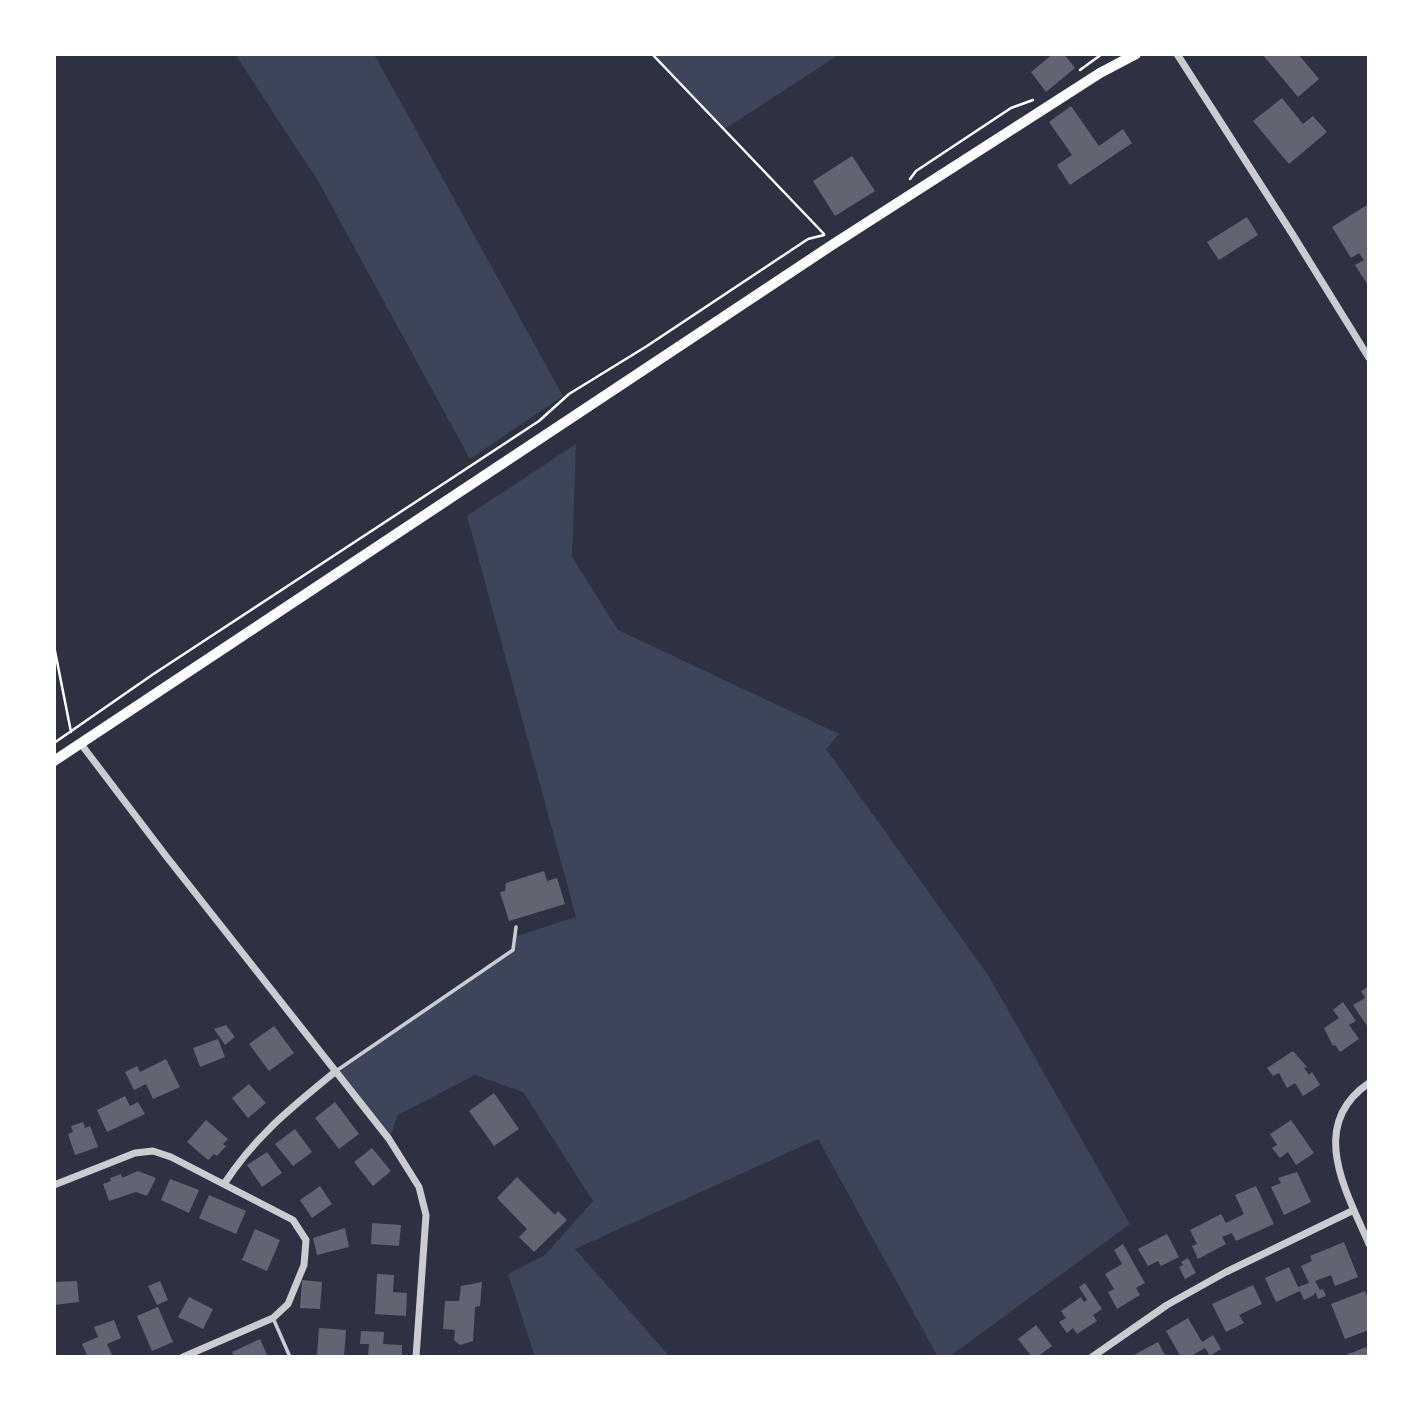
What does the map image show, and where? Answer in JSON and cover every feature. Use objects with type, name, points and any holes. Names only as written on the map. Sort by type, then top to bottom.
[{"type":"main road","points":[[54,761],[832,244],[1100,73],[1136,54]]},
{"type":"street","points":[[1177,54],[1369,358]]},
{"type":"street","points":[[81,744],[389,1139],[419,1187],[426,1215],[416,1357]]},
{"type":"street","points":[[224,1184],[243,1155],[275,1120],[335,1071]]},
{"type":"street","points":[[1369,1083],[1356,1091],[1344,1108],[1334,1140],[1337,1167],[1369,1244]]},
{"type":"street","points":[[54,1185],[135,1153],[153,1150],[293,1220],[306,1240],[304,1265],[288,1304],[273,1318],[183,1357]]},
{"type":"street","points":[[1092,1357],[1167,1305],[1354,1210]]},
{"type":"lane","points":[[335,1071],[513,950],[516,927]]},
{"type":"lane","points":[[273,1318],[290,1357]]},
{"type":"path","points":[[652,54],[832,244]]},
{"type":"path","points":[[905,186],[916,171],[1011,108],[1034,99]]},
{"type":"path","points":[[54,743],[152,675],[539,421],[569,394],[816,236]]},
{"type":"path","points":[[54,646],[72,733]]},
{"type":"shaded area","points":[[235,54],[374,54],[563,396],[470,459],[318,181]]},
{"type":"shaded area","points":[[652,54],[840,54],[723,130]]},
{"type":"shaded area","points":[[576,444],[572,557],[618,630],[839,734],[826,749],[988,975],[1130,1224],[949,1357],[938,1357],[818,1139],[575,1249],[670,1357],[535,1357],[508,1274],[545,1255],[593,1201],[523,1092],[475,1075],[398,1115],[389,1139],[336,1071],[513,950],[514,937],[576,917],[467,516]]},
{"type":"building","points":[[1053,54],[1064,54],[1075,68],[1046,92],[1031,72]]},
{"type":"building","points":[[1262,54],[1298,54],[1319,79],[1298,97]]},
{"type":"building","points":[[1282,98],[1303,124],[1313,116],[1327,132],[1289,164],[1253,121]]},
{"type":"building","points":[[1071,106],[1099,146],[1123,129],[1132,143],[1070,185],[1057,165],[1072,155],[1049,122]]},
{"type":"building","points":[[852,156],[875,191],[835,216],[813,181]]},
{"type":"building","points":[[1367,205],[1369,287],[1355,265],[1364,260],[1359,253],[1351,258],[1332,227]]},
{"type":"building","points":[[1247,217],[1258,235],[1219,260],[1207,242]]},
{"type":"building","points":[[544,871],[547,881],[557,878],[565,904],[509,921],[500,892],[505,891],[506,883]]},
{"type":"building","points":[[1369,986],[1369,1029],[1353,1005],[1365,998],[1361,991]]},
{"type":"building","points":[[1343,1002],[1356,1021],[1349,1025],[1359,1039],[1340,1052],[1333,1046],[1324,1028],[1339,1018],[1333,1010]]},
{"type":"building","points":[[226,1025],[235,1037],[225,1045],[214,1029]]},
{"type":"building","points":[[274,1026],[294,1053],[269,1071],[249,1044]]},
{"type":"building","points":[[218,1039],[225,1057],[200,1067],[193,1048]]},
{"type":"building","points":[[1293,1051],[1307,1067],[1304,1068],[1309,1075],[1312,1072],[1320,1085],[1303,1096],[1295,1083],[1287,1088],[1279,1073],[1273,1076],[1267,1068]]},
{"type":"building","points":[[166,1059],[180,1087],[153,1099],[146,1084],[134,1090],[125,1072],[137,1066],[140,1072]]},
{"type":"building","points":[[249,1084],[266,1103],[248,1118],[232,1098]]},
{"type":"building","points":[[494,1093],[519,1129],[494,1146],[469,1111]]},
{"type":"building","points":[[125,1096],[130,1106],[138,1102],[145,1114],[107,1132],[97,1110]]},
{"type":"building","points":[[335,1102],[359,1134],[339,1149],[315,1118]]},
{"type":"building","points":[[206,1120],[228,1139],[223,1144],[226,1146],[217,1156],[214,1154],[208,1160],[187,1142]]},
{"type":"building","points":[[1291,1120],[1314,1153],[1296,1165],[1288,1152],[1280,1158],[1272,1148],[1277,1145],[1270,1134]]},
{"type":"building","points":[[83,1122],[85,1128],[90,1126],[98,1147],[75,1155],[68,1134],[73,1132],[71,1126]]},
{"type":"building","points":[[295,1129],[312,1152],[293,1166],[275,1144]]},
{"type":"building","points":[[372,1148],[391,1171],[373,1186],[354,1162]]},
{"type":"building","points":[[267,1152],[282,1173],[262,1187],[247,1165]]},
{"type":"building","points":[[138,1171],[156,1178],[147,1196],[136,1192],[109,1201],[103,1184],[111,1181],[110,1178],[121,1174],[122,1178]]},
{"type":"building","points":[[1297,1172],[1311,1202],[1284,1215],[1271,1187],[1281,1183],[1278,1178]]},
{"type":"building","points":[[517,1177],[555,1215],[558,1211],[567,1220],[534,1252],[519,1237],[527,1229],[497,1198]]},
{"type":"building","points":[[170,1179],[199,1190],[189,1213],[161,1200]]},
{"type":"building","points":[[320,1186],[332,1204],[312,1218],[300,1200]]},
{"type":"building","points":[[1256,1186],[1274,1224],[1236,1241],[1232,1233],[1222,1237],[1226,1244],[1198,1259],[1192,1246],[1197,1244],[1190,1230],[1221,1214],[1226,1223],[1244,1214],[1235,1195]]},
{"type":"building","points":[[209,1195],[246,1211],[236,1234],[199,1218]]},
{"type":"building","points":[[372,1223],[401,1225],[399,1246],[371,1244]]},
{"type":"building","points":[[345,1228],[349,1247],[317,1255],[313,1238]]},
{"type":"building","points":[[255,1229],[280,1240],[267,1271],[242,1260]]},
{"type":"building","points":[[1167,1234],[1179,1257],[1161,1266],[1158,1261],[1148,1266],[1138,1249]]},
{"type":"building","points":[[1344,1242],[1358,1277],[1335,1286],[1331,1275],[1315,1281],[1326,1296],[1318,1299],[1315,1292],[1304,1300],[1300,1291],[1276,1302],[1265,1278],[1289,1267],[1298,1287],[1309,1283],[1301,1266],[1312,1261],[1310,1256]]},
{"type":"building","points":[[1123,1244],[1145,1283],[1136,1288],[1140,1295],[1117,1309],[1108,1292],[1114,1289],[1105,1274],[1122,1264],[1114,1250]]},
{"type":"building","points":[[1188,1258],[1196,1273],[1185,1279],[1179,1267],[1183,1265],[1181,1262]]},
{"type":"building","points":[[377,1274],[394,1275],[393,1292],[407,1293],[406,1316],[375,1314]]},
{"type":"building","points":[[302,1280],[322,1282],[320,1309],[300,1308]]},
{"type":"building","points":[[77,1281],[79,1302],[54,1305],[54,1282]]},
{"type":"building","points":[[160,1281],[168,1300],[157,1305],[148,1286]]},
{"type":"building","points":[[482,1282],[480,1306],[475,1307],[473,1341],[460,1345],[454,1340],[455,1330],[443,1329],[445,1301],[459,1301],[461,1286]]},
{"type":"building","points":[[1085,1283],[1102,1309],[1093,1315],[1097,1321],[1077,1334],[1073,1328],[1067,1333],[1059,1322],[1066,1318],[1061,1311],[1081,1297],[1084,1302],[1087,1300],[1079,1287]]},
{"type":"building","points":[[1253,1285],[1262,1304],[1239,1315],[1244,1323],[1226,1332],[1212,1304]]},
{"type":"building","points":[[1365,1291],[1369,1301],[1369,1330],[1345,1339],[1331,1304]]},
{"type":"building","points":[[189,1297],[213,1309],[203,1329],[178,1317]]},
{"type":"building","points":[[158,1307],[173,1342],[152,1351],[137,1316]]},
{"type":"building","points":[[1188,1318],[1202,1342],[1213,1335],[1221,1349],[1210,1356],[1205,1348],[1189,1357],[1181,1357],[1166,1331]]},
{"type":"building","points":[[114,1320],[121,1338],[107,1344],[113,1357],[88,1357],[82,1344],[98,1337],[94,1327]]},
{"type":"building","points":[[1036,1325],[1052,1346],[1037,1357],[1032,1357],[1018,1339]]},
{"type":"building","points":[[319,1328],[346,1330],[344,1357],[317,1355]]},
{"type":"building","points":[[361,1331],[384,1332],[383,1344],[402,1345],[402,1357],[368,1357],[369,1344],[360,1344]]},
{"type":"building","points":[[260,1339],[268,1357],[234,1357],[232,1352]]},
{"type":"building","points":[[1158,1342],[1166,1357],[1130,1357]]},
{"type":"building","points":[[1366,1347],[1369,1357],[1341,1357]]}]
